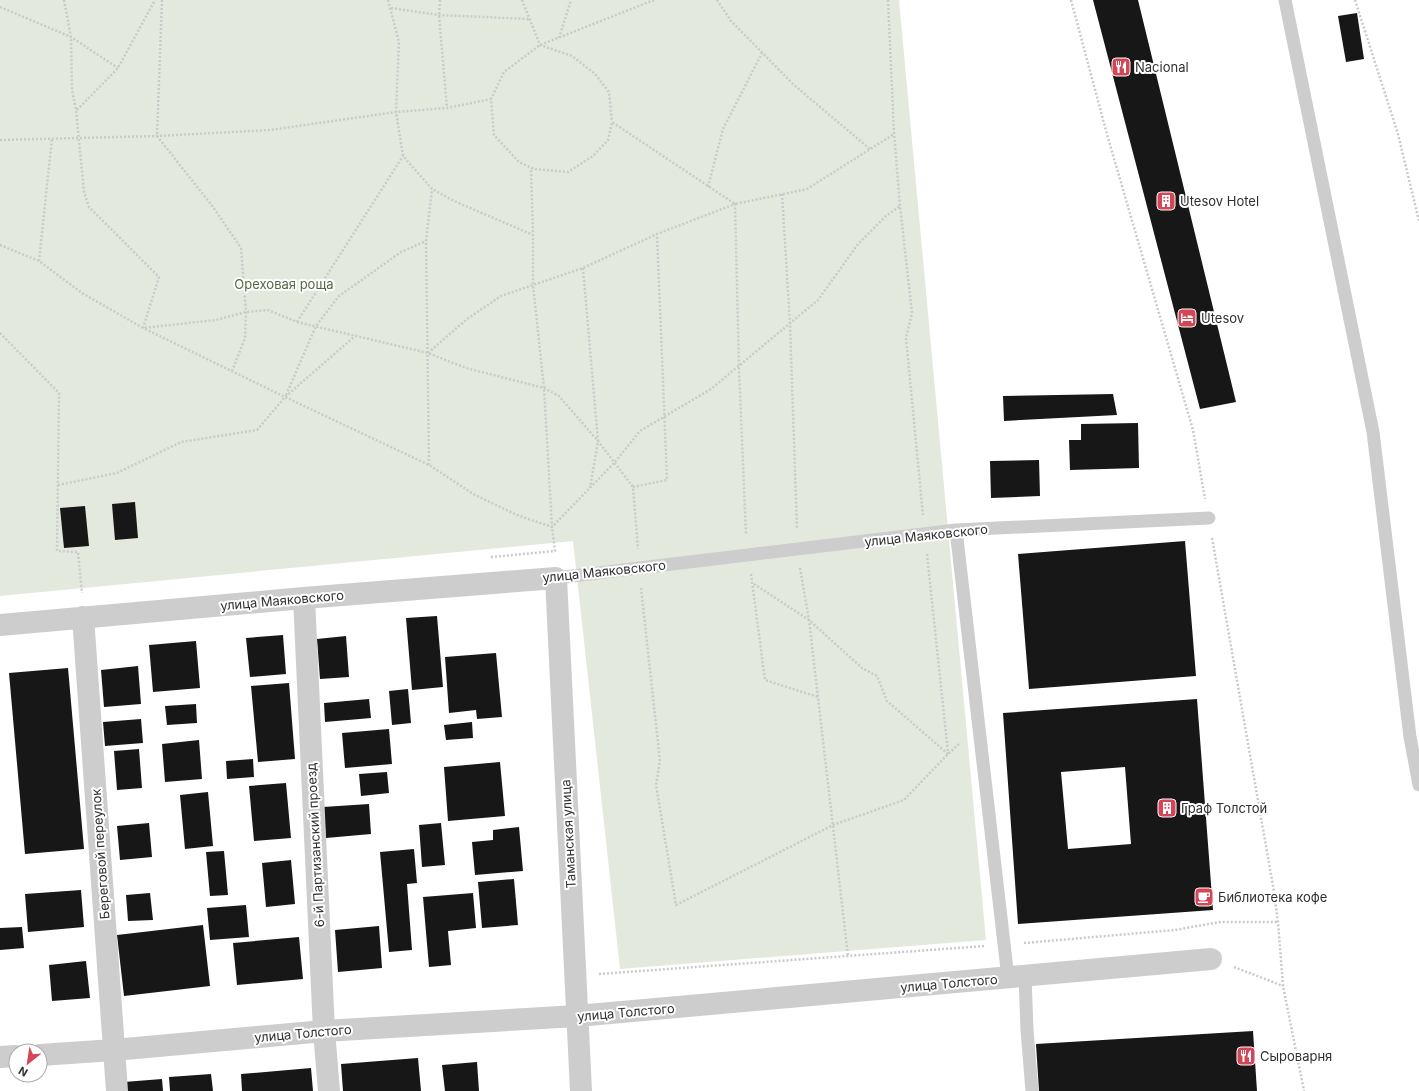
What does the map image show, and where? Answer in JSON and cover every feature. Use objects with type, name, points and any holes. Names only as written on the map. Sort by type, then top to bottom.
[{"type":"street","name":"улица Маяковского","points":[[0,625],[83,607],[304,598],[556,578]]},
{"type":"street","name":"Таманская улица","points":[[556,578],[581,1091]]},
{"type":"street","name":"6-й Партизанский проезд","points":[[304,598],[324,1031],[329,1091]]},
{"type":"street","name":"Береговой переулок","points":[[83,607],[117,1091]]},
{"type":"street","name":"улица Толстого","points":[[48,1054],[324,1031],[577,1016],[1211,959]]},
{"type":"lane","points":[[1285,0],[1373,432],[1410,737],[1419,785]]},
{"type":"lane","name":"улица Маяковского","points":[[556,578],[956,530],[1209,518]]},
{"type":"lane","points":[[956,530],[1004,944],[1016,977],[1027,1030],[1032,1091]]},
{"type":"path","points":[[64,0],[71,37],[72,90],[76,110],[84,192],[89,207],[159,277],[143,328]]},
{"type":"path","points":[[76,110],[118,68],[155,0]]},
{"type":"path","points":[[162,0],[157,136],[213,207],[241,248],[246,312],[245,338],[232,371]]},
{"type":"path","points":[[388,0],[399,42],[396,112],[403,156],[432,189],[454,201],[533,235]]},
{"type":"path","points":[[440,0],[439,15],[447,108]]},
{"type":"path","points":[[522,0],[540,45],[572,56],[595,74],[609,92],[612,122],[608,140],[593,156],[568,172],[531,168],[519,162],[494,135],[491,99],[504,72],[540,45],[654,0]]},
{"type":"path","points":[[559,38],[571,0]]},
{"type":"path","points":[[717,0],[731,21],[794,85],[870,149]]},
{"type":"path","points":[[888,0],[894,133],[900,206],[912,313],[906,338],[924,534],[948,754]]},
{"type":"path","points":[[1071,0],[1108,138],[1193,430],[1278,922],[1283,986],[1304,1091]]},
{"type":"path","points":[[1355,0],[1398,134],[1419,221]]},
{"type":"path","points":[[0,7],[71,37],[118,68]]},
{"type":"path","points":[[391,8],[439,15],[529,19]]},
{"type":"path","points":[[708,186],[723,129],[762,52]]},
{"type":"path","points":[[0,140],[157,136],[270,130],[396,112],[447,108],[491,99]]},
{"type":"path","points":[[612,122],[735,204]]},
{"type":"path","points":[[428,353],[467,319],[501,296],[583,268],[657,234],[735,204],[807,189],[894,133]]},
{"type":"path","points":[[39,261],[52,138]]},
{"type":"path","points":[[297,322],[403,156]]},
{"type":"path","points":[[484,557],[555,551],[552,527],[544,388],[533,285],[531,168]]},
{"type":"path","points":[[429,465],[426,240],[432,189]]},
{"type":"path","points":[[782,194],[790,324],[797,549],[809,620],[848,956]]},
{"type":"path","points":[[735,204],[745,528],[765,680],[818,697]]},
{"type":"path","points":[[552,527],[615,462],[640,431],[712,389],[739,368],[818,300],[858,244],[886,216],[900,206]]},
{"type":"path","points":[[633,487],[668,480],[657,234]]},
{"type":"path","points":[[284,397],[316,326],[339,296],[401,252],[426,240]]},
{"type":"path","points":[[0,244],[39,261],[82,293],[143,328],[284,397],[429,465],[475,494],[517,515],[552,527]]},
{"type":"path","points":[[583,268],[598,441],[590,488]]},
{"type":"path","points":[[143,328],[216,320],[246,312],[268,310],[297,322],[428,353],[466,368],[544,388],[559,396],[598,441],[633,487],[639,568],[660,760],[656,785],[676,905],[833,825],[904,800],[948,754],[979,727]]},
{"type":"path","points":[[0,333],[59,393],[57,551],[78,552],[83,607]]},
{"type":"path","points":[[58,486],[117,473],[181,442],[257,430],[284,397],[355,336]]},
{"type":"path","points":[[753,584],[809,620],[862,668],[877,676],[887,701],[948,754]]},
{"type":"path","points":[[575,976],[1175,930],[1220,922],[1278,922]]},
{"type":"path","points":[[1211,959],[1283,986]]},
{"type":"green space","name":"Ореховая роща","points":[[0,0],[899,0],[986,940],[620,969],[573,541],[0,596]]},
{"type":"building","name":"Utesov Hotel","points":[[1093,0],[1138,0],[1236,402],[1200,409]]},
{"type":"building","points":[[1357,13],[1364,59],[1346,62],[1338,16]]},
{"type":"building","points":[[1113,394],[1117,415],[1004,421],[1003,396]]},
{"type":"building","points":[[1138,423],[1139,468],[1070,470],[1069,440],[1081,440],[1081,424]]},
{"type":"building","points":[[1039,460],[1040,496],[991,498],[990,461]]},
{"type":"building","points":[[135,502],[138,538],[115,540],[112,504]]},
{"type":"building","points":[[85,506],[89,546],[64,548],[60,508]]},
{"type":"building","points":[[1185,541],[1196,676],[1029,689],[1018,554]]},
{"type":"building","points":[[437,616],[443,687],[412,690],[406,618]]},
{"type":"building","points":[[283,635],[286,674],[250,677],[246,638]]},
{"type":"building","points":[[346,636],[349,677],[320,679],[317,639]]},
{"type":"building","points":[[196,641],[200,688],[153,692],[149,645]]},
{"type":"building","points":[[496,653],[502,717],[477,719],[476,710],[449,713],[445,657]]},
{"type":"building","points":[[138,666],[141,704],[104,707],[101,670]]},
{"type":"building","points":[[68,668],[84,849],[25,854],[9,673]]},
{"type":"building","points":[[289,683],[295,759],[258,762],[251,686]]},
{"type":"building","points":[[408,689],[411,723],[392,725],[389,691]]},
{"type":"building","points":[[369,699],[371,718],[325,722],[324,703]]},
{"type":"building","name":"Граф Толстой","points":[[1197,699],[1213,910],[1018,924],[1003,713]],"holes":[[[1125,767],[1131,844],[1068,849],[1061,772]]]},
{"type":"building","points":[[196,704],[197,723],[167,725],[165,706]]},
{"type":"building","points":[[141,719],[143,743],[105,746],[103,722]]},
{"type":"building","points":[[472,722],[473,738],[446,740],[444,725]]},
{"type":"building","points":[[389,729],[392,764],[345,768],[342,733]]},
{"type":"building","points":[[199,740],[202,779],[165,782],[162,744]]},
{"type":"building","points":[[139,749],[142,788],[117,790],[114,751]]},
{"type":"building","points":[[253,759],[254,777],[227,779],[226,761]]},
{"type":"building","points":[[500,762],[505,816],[448,821],[444,767]]},
{"type":"building","points":[[387,772],[389,793],[361,796],[359,774]]},
{"type":"building","points":[[286,783],[291,838],[254,841],[249,786]]},
{"type":"building","points":[[208,792],[213,846],[185,849],[180,795]]},
{"type":"building","points":[[369,804],[371,834],[326,838],[323,807]]},
{"type":"building","points":[[149,823],[152,857],[120,860],[117,826]]},
{"type":"building","points":[[441,823],[445,865],[422,867],[419,825]]},
{"type":"building","points":[[519,827],[523,871],[475,875],[472,842],[493,840],[493,830]]},
{"type":"building","points":[[414,849],[417,883],[407,884],[412,950],[389,952],[380,852]]},
{"type":"building","points":[[224,851],[228,895],[210,896],[206,852]]},
{"type":"building","points":[[291,860],[295,904],[266,907],[262,863]]},
{"type":"building","points":[[514,879],[518,925],[482,928],[478,882]]},
{"type":"building","points":[[81,890],[84,927],[28,932],[25,894]]},
{"type":"building","points":[[150,893],[153,920],[128,921],[126,895]]},
{"type":"building","points":[[473,893],[476,928],[448,931],[451,965],[429,967],[423,897]]},
{"type":"building","points":[[246,905],[249,937],[210,940],[207,908]]},
{"type":"building","points":[[203,925],[210,986],[124,996],[117,935]]},
{"type":"building","points":[[379,926],[382,968],[338,972],[335,930]]},
{"type":"building","points":[[22,927],[24,948],[0,950],[0,928]]},
{"type":"building","points":[[299,937],[303,979],[237,985],[233,943]]},
{"type":"building","points":[[86,961],[90,998],[52,1001],[49,965]]},
{"type":"building","points":[[1253,1031],[1257,1091],[1039,1091],[1036,1044]]},
{"type":"building","points":[[418,1058],[421,1091],[343,1091],[341,1064]]},
{"type":"building","points":[[477,1062],[479,1091],[445,1091],[442,1065]]},
{"type":"building","points":[[311,1068],[313,1091],[242,1091],[241,1074]]},
{"type":"building","points":[[211,1074],[213,1091],[170,1091],[169,1077]]},
{"type":"building","points":[[162,1079],[163,1091],[125,1091],[124,1082]]},
{"type":"place","name":"Nacional","points":[[1121,67]]},
{"type":"place","name":"Utesov Hotel","points":[[1166,201]]},
{"type":"place","name":"Utesov","points":[[1187,318]]},
{"type":"place","name":"Граф Толстой","points":[[1167,808]]},
{"type":"place","name":"Библиотека кофе","points":[[1204,897]]},
{"type":"place","name":"Сыроварня","points":[[1246,1056]]}]
